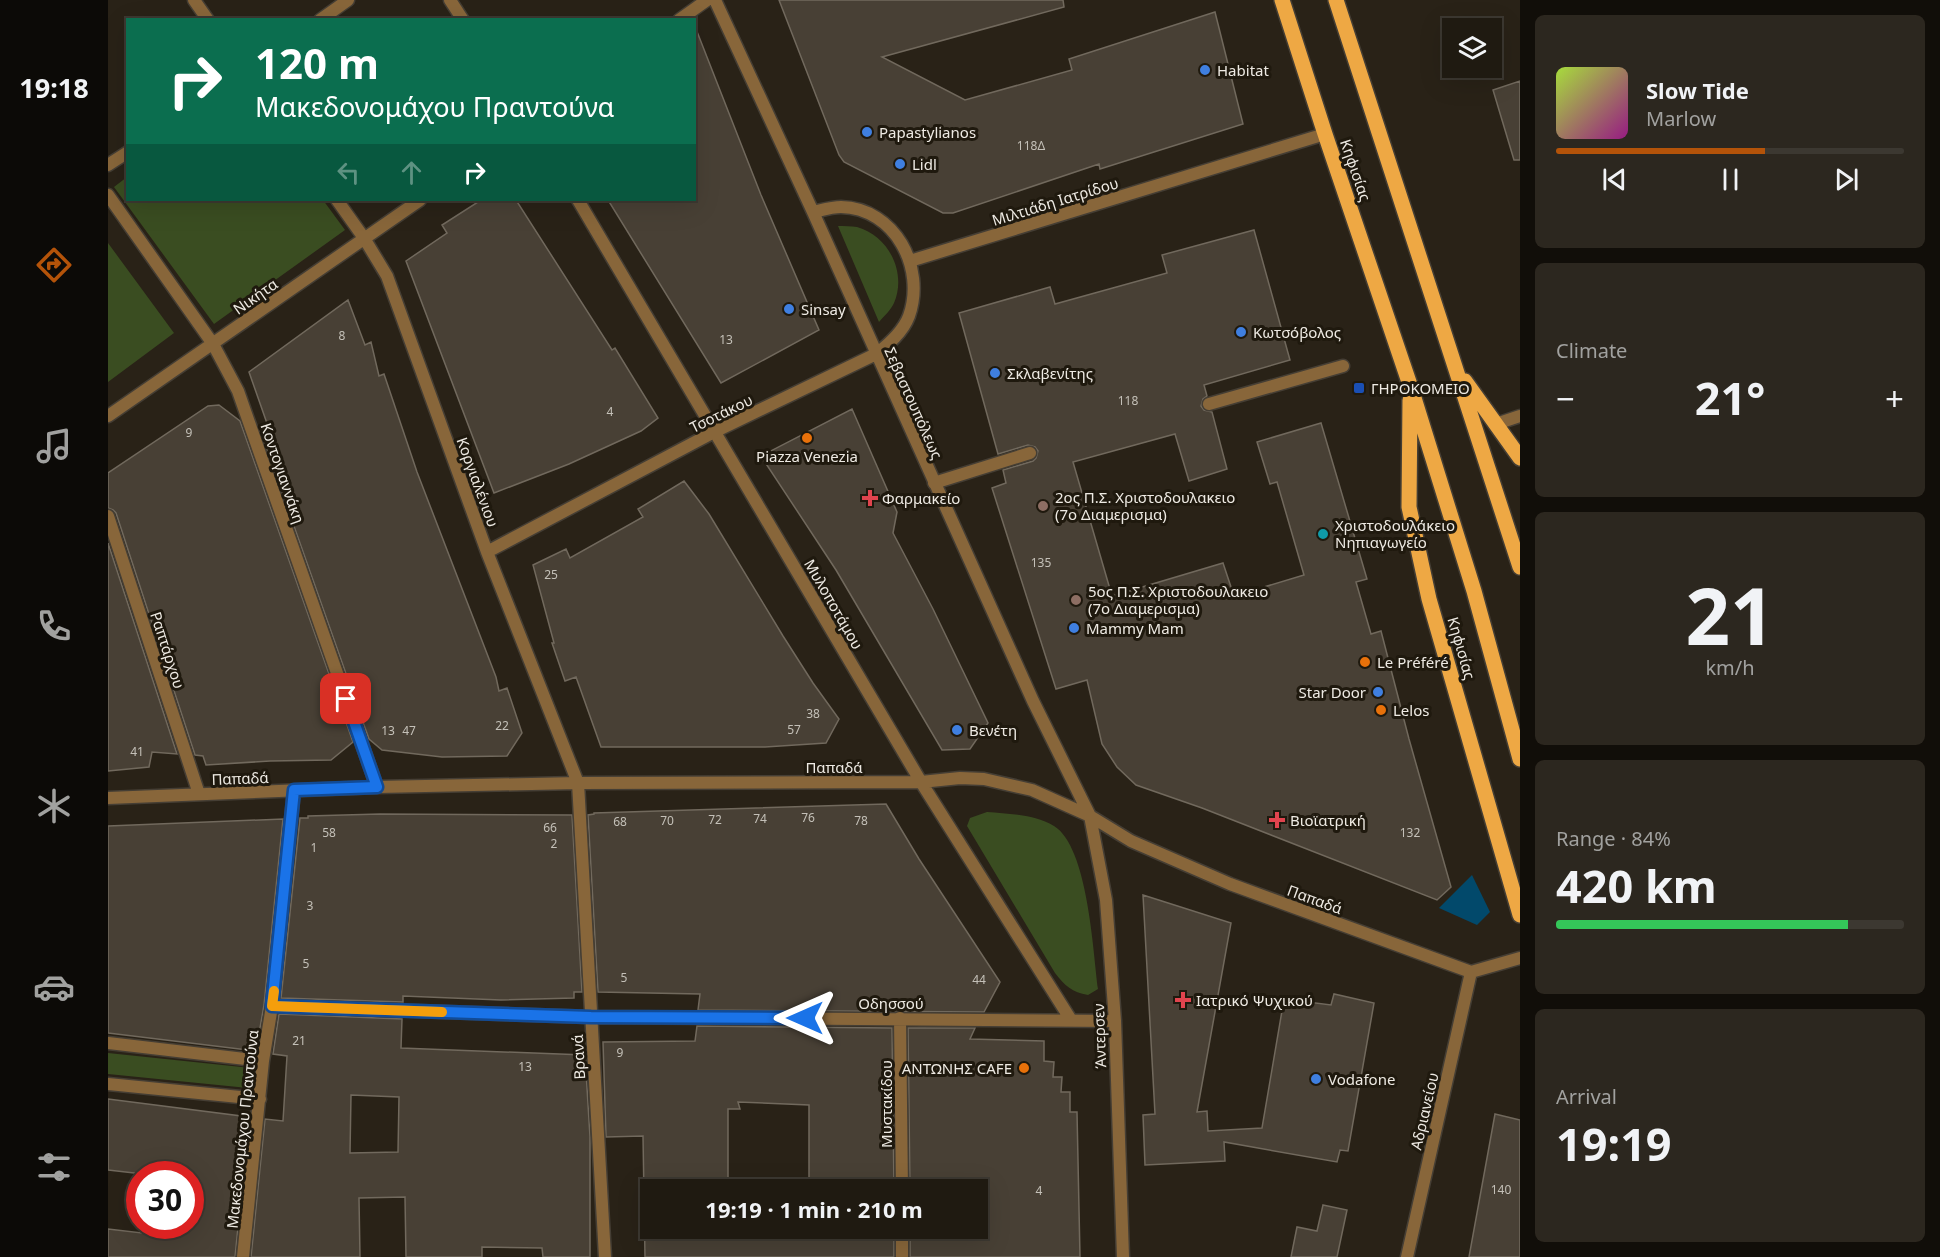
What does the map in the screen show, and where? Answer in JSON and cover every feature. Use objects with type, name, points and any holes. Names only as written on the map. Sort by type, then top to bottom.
[{"type":"main road","name":"Κηφισίας","points":[[1282,0],[1410,385],[1474,591],[1520,759]]},
{"type":"main road","points":[[1336,0],[1520,567]]},
{"type":"main road","points":[[1457,369],[1520,458]]},
{"type":"main road","name":"Κηφισίας","points":[[1410,385],[1409,507],[1429,599],[1520,915]]},
{"type":"street","points":[[194,0],[207,18]]},
{"type":"street","points":[[323,18],[348,0]]},
{"type":"street","points":[[450,0],[462,18]]},
{"type":"street","points":[[682,18],[707,0]]},
{"type":"street","name":"Σεβαστουπόλεως","points":[[715,0],[1033,701],[1090,816]]},
{"type":"street","name":"Μιλτιάδη Ιατρίδου","points":[[910,261],[1325,134]]},
{"type":"street","points":[[108,165],[126,153]]},
{"type":"street","name":"Κοντογιαννάκη","points":[[108,195],[213,344],[238,390],[377,787]]},
{"type":"street","name":"Κοργιαλένιου","points":[[338,201],[387,276],[487,552],[578,783]]},
{"type":"street","name":"Νικήτα","points":[[108,416],[419,201]]},
{"type":"street","name":"Μυλοποτάμου","points":[[579,201],[921,782],[1071,1020]]},
{"type":"street","points":[[813,212],[840,207],[865,212],[886,225],[903,244],[910,261]]},
{"type":"street","name":"Τσοτάκου","points":[[487,552],[716,431],[876,354],[894,339],[908,318],[914,293],[913,268],[910,261]]},
{"type":"street","points":[[1209,404],[1343,366]]},
{"type":"street","points":[[1496,424],[1520,416]]},
{"type":"street","points":[[934,483],[1030,453]]},
{"type":"street","name":"Ραπτάρχου","points":[[108,516],[199,794]]},
{"type":"street","name":"Παπαδά","points":[[108,798],[377,787],[578,783],[921,782],[960,778],[992,780],[1032,790],[1090,816],[1131,841],[1237,887],[1471,972]]},
{"type":"street","name":"Βρανά","points":[[578,783],[605,1257]]},
{"type":"street","name":"Μακεδονομάχου Πραντούνα","points":[[243,1257],[294,790]]},
{"type":"street","name":"Άντερσεν","points":[[1090,816],[1106,900],[1115,1021],[1123,1257]]},
{"type":"street","points":[[1471,972],[1520,958]]},
{"type":"street","name":"Αδριανείου","points":[[1407,1257],[1471,972]]},
{"type":"street","name":"Οδησσού","points":[[272,1006],[591,1017],[1115,1021]]},
{"type":"street","name":"Μυστακίδου","points":[[900,1018],[902,1179]]},
{"type":"street","points":[[108,1043],[263,1061]]},
{"type":"street","points":[[108,1084],[260,1099]]},
{"type":"street","points":[[902,1239],[902,1257]]},
{"type":"green space","points":[[126,178],[126,201],[324,201],[345,230],[214,324],[114,187]]},
{"type":"green space","points":[[838,226],[857,227],[868,232],[878,238],[892,257],[898,280],[897,291],[893,306],[879,322]]},
{"type":"green space","points":[[108,243],[174,333],[108,382]]},
{"type":"green space","points":[[987,812],[1021,815],[1046,822],[1054,826],[1065,837],[1075,855],[1087,901],[1098,989],[1088,995],[1069,988],[1055,973],[967,826],[970,818]]},
{"type":"green space","points":[[108,1053],[251,1068],[248,1088],[108,1074]]},
{"type":"water","points":[[1472,875],[1490,912],[1477,925],[1439,908]]},
{"type":"building","points":[[779,0],[1063,0],[1064,7],[882,57],[965,100],[1072,70],[1069,59],[1215,12],[1243,124],[1100,169],[1099,164],[953,213],[943,213],[844,162],[839,155]]},
{"type":"building","points":[[696,29],[761,195],[819,330],[721,383],[609,201],[696,201]]},
{"type":"building","points":[[1520,81],[1520,160],[1514,160],[1493,90]]},
{"type":"building","points":[[479,201],[517,201],[612,350],[615,348],[658,418],[641,431],[569,464],[494,493],[406,261],[447,233],[442,225]]},
{"type":"building","points":[[1254,230],[1290,360],[1204,385],[1207,396],[1203,399],[1201,406],[1204,410],[1212,412],[1227,469],[1189,481],[1175,434],[1073,462],[1112,596],[1223,563],[1234,596],[1304,575],[1277,482],[1270,484],[1257,442],[1321,423],[1367,579],[1356,582],[1371,634],[1381,631],[1451,887],[1437,900],[1202,808],[1136,785],[1117,767],[1102,744],[1087,680],[1056,689],[992,488],[1006,483],[1003,470],[1033,461],[1038,451],[1035,447],[1028,445],[998,454],[959,313],[1050,287],[1055,304],[1167,273],[1162,255]]},
{"type":"building","points":[[348,300],[365,345],[371,342],[379,376],[384,374],[417,472],[496,677],[499,691],[507,688],[522,733],[507,756],[442,757],[382,750],[369,739],[264,441],[277,452],[249,372]]},
{"type":"building","points":[[219,405],[240,421],[353,742],[331,760],[206,765],[203,756],[195,755],[116,513],[108,508],[108,473],[208,406]]},
{"type":"building","points":[[852,409],[897,512],[893,533],[988,723],[970,749],[942,750],[836,570],[761,456]]},
{"type":"building","points":[[684,481],[709,514],[783,636],[839,719],[826,743],[765,747],[601,747],[576,677],[565,681],[552,643],[554,643],[533,565],[566,549],[570,558],[643,517],[638,509]]},
{"type":"building","points":[[108,543],[177,754],[152,752],[149,767],[108,771]]},
{"type":"building","points":[[886,804],[919,859],[1000,982],[984,1012],[698,1010],[700,994],[598,992],[588,815]]},
{"type":"building","points":[[380,814],[572,815],[582,992],[574,992],[574,998],[501,1000],[403,996],[403,1002],[281,998],[300,818]]},
{"type":"building","points":[[283,819],[264,1005],[256,1051],[108,1033],[108,826]]},
{"type":"building","points":[[1143,895],[1231,923],[1197,1112],[1207,1111],[1208,1131],[1262,1128],[1284,999],[1331,1005],[1334,994],[1374,1003],[1348,1151],[1340,1150],[1337,1162],[1224,1142],[1225,1161],[1145,1165],[1143,1115],[1155,1114]]},
{"type":"building","points":[[279,1014],[402,1019],[401,1048],[585,1055],[590,1137],[590,1257],[543,1257],[542,1248],[482,1247],[482,1257],[406,1257],[405,1197],[359,1198],[360,1257],[251,1257],[265,1119],[283,1121],[287,1056],[273,1054]],"holes":[[[351,1095],[399,1097],[398,1152],[350,1153]]]},
{"type":"building","points":[[697,1026],[892,1028],[894,1179],[809,1179],[809,1105],[738,1102],[740,1109],[728,1109],[728,1179],[644,1179],[643,1136],[606,1137],[603,1042],[695,1041]]},
{"type":"building","points":[[908,1028],[975,1028],[970,1039],[1044,1041],[1044,1061],[1054,1062],[1053,1077],[1062,1077],[1061,1092],[1070,1092],[1070,1112],[1077,1112],[1080,1257],[910,1257],[910,1239],[988,1239],[988,1179],[910,1179]]},
{"type":"building","points":[[108,1099],[249,1117],[235,1257],[108,1257],[108,1229],[126,1231],[126,1239],[204,1239],[204,1161],[126,1161],[126,1172],[108,1170]]},
{"type":"building","points":[[1495,1114],[1520,1120],[1520,1257],[1469,1257]]},
{"type":"building","points":[[1323,1205],[1347,1210],[1337,1257],[1291,1257],[1297,1227],[1317,1231]]},
{"type":"building","points":[[645,1239],[894,1239],[894,1257],[645,1257]]},
{"type":"slow traffic","points":[[274,991],[272,1006],[442,1012]]},
{"type":"place","name":"Habitat","points":[[1205,70]]},
{"type":"place","name":"Papastylianos","points":[[867,132]]},
{"type":"place","name":"Lidl","points":[[900,164]]},
{"type":"place","name":"Sinsay","points":[[789,309]]},
{"type":"place","name":"Κωτσόβολος","points":[[1241,332]]},
{"type":"place","name":"Σκλαβενίτης","points":[[995,373]]},
{"type":"place","name":"ΓΗΡΟΚΟΜΕΙΟ","points":[[1359,388]]},
{"type":"place","name":"Piazza Venezia","points":[[807,438]]},
{"type":"place","name":"Φαρμακείο","points":[[870,498]]},
{"type":"place","name":"2ος Π.Σ. Χριστοδουλακειο (7ο Διαμερισμα)","points":[[1043,506]]},
{"type":"place","name":"Χριστοδουλάκειο Νηπιαγωγείο","points":[[1323,534]]},
{"type":"place","name":"5ος Π.Σ. Χριστοδουλακειο (7ο Διαμερισμα)","points":[[1076,600]]},
{"type":"place","name":"Mammy Mam","points":[[1074,628]]},
{"type":"place","name":"Le Préféré","points":[[1365,662]]},
{"type":"place","name":"Star Door","points":[[1378,692]]},
{"type":"place","name":"Lelos","points":[[1381,710]]},
{"type":"place","name":"Βενέτη","points":[[957,730]]},
{"type":"place","name":"Βιοϊατρική","points":[[1277,820]]},
{"type":"place","name":"Ιατρικό Ψυχικού","points":[[1183,1000]]},
{"type":"place","name":"ΑΝΤΩΝΗΣ CAFE","points":[[1024,1068]]},
{"type":"place","name":"Vodafone","points":[[1316,1079]]},
{"type":"route","points":[[346,699],[377,787],[294,790],[272,1006],[591,1017],[805,1018]]}]
